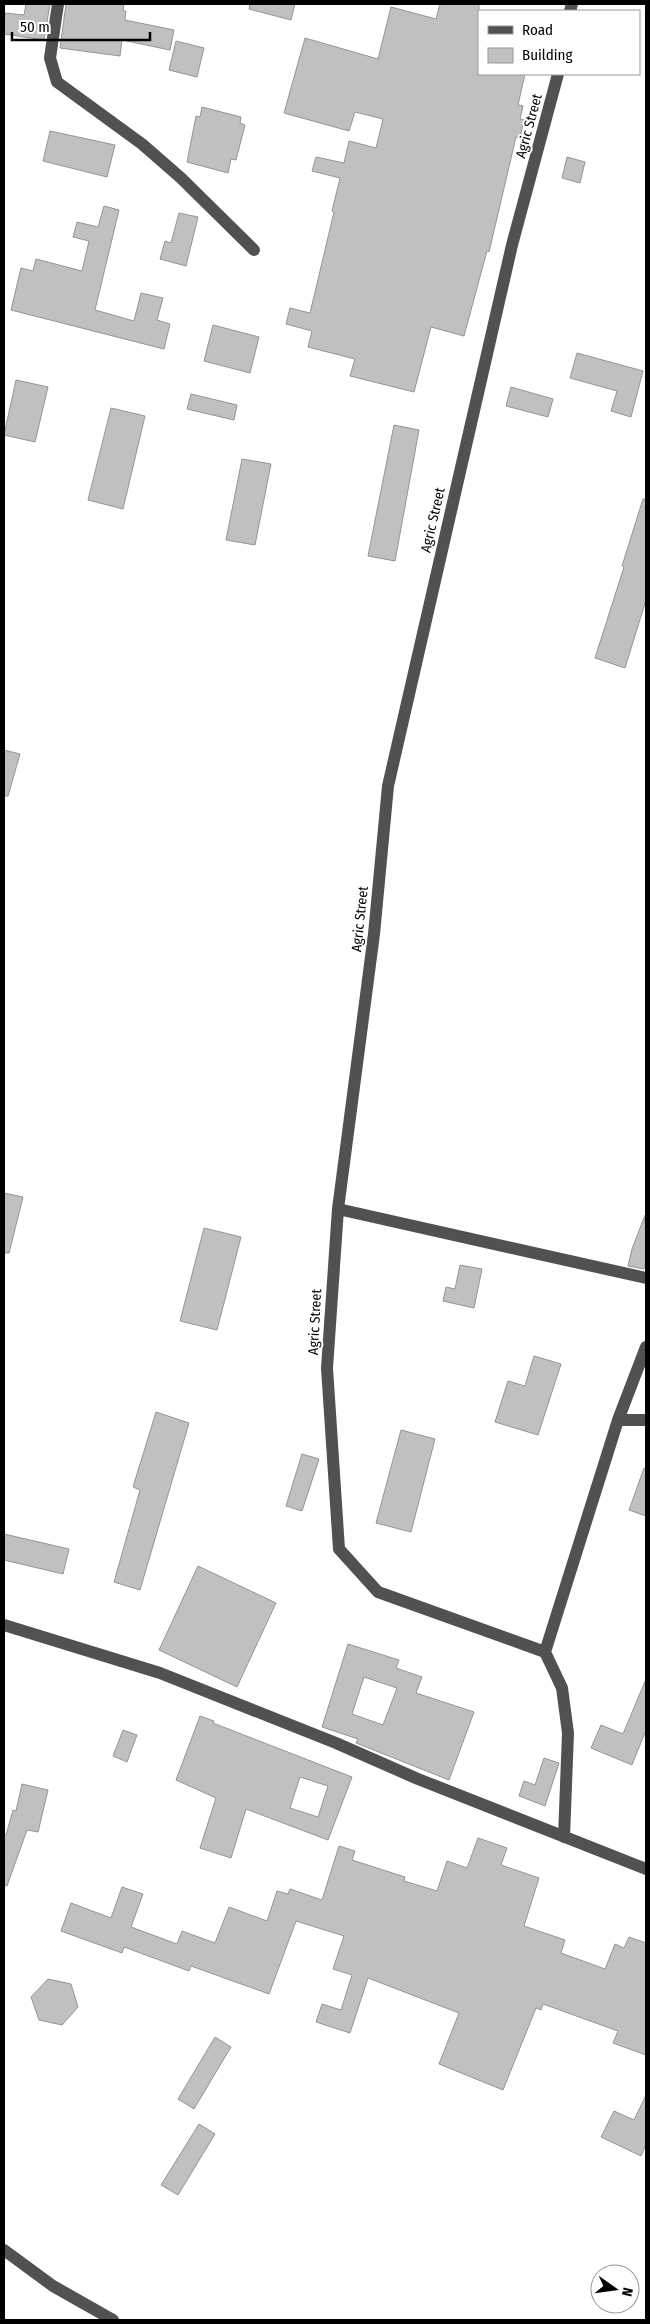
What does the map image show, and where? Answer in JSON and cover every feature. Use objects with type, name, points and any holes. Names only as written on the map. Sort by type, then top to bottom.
[{"type":"street","points":[[58,4],[50,58],[57,82],[142,144],[181,178],[254,250]]},
{"type":"street","name":"Agric Street","points":[[545,1652],[378,1592],[339,1549],[327,1368],[338,1209],[374,934],[388,786],[512,245],[558,75]]},
{"type":"street","points":[[338,1209],[646,1278]]},
{"type":"street","points":[[564,1837],[568,1733],[562,1688],[545,1652],[618,1420],[646,1347]]},
{"type":"street","points":[[618,1420],[646,1420]]},
{"type":"street","points":[[4,1625],[160,1673],[336,1743],[418,1780],[646,1869]]},
{"type":"street","points":[[4,2250],[52,2286],[112,2320]]},
{"type":"building","points":[[26,4],[50,4],[44,40],[4,34],[5,13],[24,15]]},
{"type":"building","points":[[66,4],[124,4],[123,11],[126,11],[125,20],[174,30],[170,50],[122,40],[120,56],[60,48]]},
{"type":"building","points":[[250,4],[295,4],[291,20],[249,9]]},
{"type":"building","points":[[440,4],[479,4],[478,75],[525,75],[518,105],[523,106],[520,119],[524,120],[520,138],[516,137],[489,252],[487,251],[464,336],[431,327],[414,392],[350,376],[355,359],[308,347],[312,331],[286,324],[290,308],[310,313],[334,212],[332,211],[340,178],[312,171],[316,157],[344,163],[349,141],[376,148],[383,119],[355,112],[349,131],[284,113],[305,38],[378,59],[391,7],[436,19]]},
{"type":"building","points":[[176,41],[204,48],[197,77],[169,70]]},
{"type":"building","points":[[202,107],[241,117],[240,123],[245,125],[236,160],[231,159],[228,173],[187,162],[196,116],[200,117]]},
{"type":"building","points":[[50,131],[115,145],[107,177],[43,161]]},
{"type":"building","points":[[567,157],[585,162],[580,183],[562,178]]},
{"type":"building","points":[[104,206],[119,210],[95,310],[134,321],[141,293],[163,298],[157,320],[170,324],[164,349],[11,310],[21,268],[33,271],[36,259],[82,271],[89,241],[73,237],[77,222],[98,227]]},
{"type":"building","points":[[179,213],[198,217],[186,266],[160,259],[165,241],[171,243]]},
{"type":"building","points":[[213,325],[259,337],[250,373],[204,361]]},
{"type":"building","points":[[577,353],[643,371],[631,417],[611,411],[617,391],[570,378]]},
{"type":"building","points":[[16,380],[48,387],[35,442],[4,435]]},
{"type":"building","points":[[511,387],[553,399],[548,417],[506,406]]},
{"type":"building","points":[[191,394],[237,405],[234,420],[187,409]]},
{"type":"building","points":[[111,408],[145,416],[123,509],[88,500]]},
{"type":"building","points":[[394,425],[419,430],[395,561],[368,556]]},
{"type":"building","points":[[242,459],[271,464],[255,545],[226,540]]},
{"type":"building","points":[[643,499],[646,499],[646,600],[625,668],[595,658]]},
{"type":"building","points":[[4,750],[20,754],[8,796],[4,796]]},
{"type":"building","points":[[4,1193],[23,1197],[9,1253],[4,1253]]},
{"type":"building","points":[[645,1215],[646,1259],[644,1269],[628,1266],[632,1249]]},
{"type":"building","points":[[204,1228],[241,1237],[217,1330],[180,1321]]},
{"type":"building","points":[[460,1265],[482,1269],[474,1308],[443,1301],[446,1287],[455,1289]]},
{"type":"building","points":[[534,1356],[561,1364],[538,1435],[495,1422],[508,1381],[525,1386]]},
{"type":"building","points":[[156,1412],[189,1423],[140,1590],[114,1582],[140,1490],[133,1487]]},
{"type":"building","points":[[401,1430],[435,1439],[411,1532],[376,1523]]},
{"type":"building","points":[[302,1454],[319,1459],[302,1511],[286,1506]]},
{"type":"building","points":[[644,1468],[646,1469],[646,1516],[629,1510]]},
{"type":"building","points":[[4,1534],[69,1549],[63,1574],[4,1560]]},
{"type":"building","points":[[198,1566],[276,1603],[237,1687],[159,1650]]},
{"type":"building","points":[[348,1644],[399,1660],[396,1668],[422,1677],[416,1693],[474,1712],[449,1780],[356,1743],[358,1739],[322,1727]],"holes":[[[364,1677],[397,1688],[383,1725],[352,1714]]]},
{"type":"building","points":[[646,1679],[646,1730],[632,1765],[591,1748],[601,1725],[623,1734]]},
{"type":"building","points":[[200,1716],[214,1721],[213,1723],[352,1777],[328,1840],[246,1809],[231,1858],[200,1848],[216,1798],[176,1780]],"holes":[[[300,1777],[328,1786],[318,1817],[290,1808]]]},
{"type":"building","points":[[123,1730],[137,1735],[127,1762],[113,1756]]},
{"type":"building","points":[[544,1758],[559,1763],[545,1806],[519,1796],[524,1781],[535,1785]]},
{"type":"building","points":[[22,1784],[48,1790],[38,1832],[27,1830],[7,1886],[4,1885],[4,1835],[6,1835],[13,1810],[16,1811]]},
{"type":"building","points":[[478,1838],[507,1848],[501,1865],[539,1878],[524,1926],[565,1940],[561,1953],[605,1969],[615,1944],[624,1948],[629,1937],[646,1943],[646,2055],[613,2043],[618,2031],[543,2004],[541,2010],[536,2008],[503,2090],[439,2064],[459,2013],[368,1978],[350,2033],[316,2022],[322,2004],[341,2010],[352,1975],[333,1969],[344,1936],[296,1921],[269,1994],[191,1966],[189,1971],[124,1947],[122,1953],[61,1931],[71,1903],[111,1918],[122,1887],[143,1894],[131,1927],[177,1944],[182,1931],[215,1943],[229,1907],[267,1921],[277,1891],[288,1894],[290,1889],[322,1900],[339,1846],[355,1851],[352,1860],[405,1877],[404,1881],[437,1891],[447,1861],[467,1868]]},
{"type":"building","points":[[48,1979],[71,1984],[78,2007],[62,2025],[39,2020],[31,1997]]},
{"type":"building","points":[[215,2037],[231,2047],[194,2109],[178,2099]]},
{"type":"building","points":[[646,2095],[646,2144],[641,2156],[601,2137],[614,2111],[634,2120]]},
{"type":"building","points":[[199,2124],[215,2134],[178,2195],[161,2185]]}]
